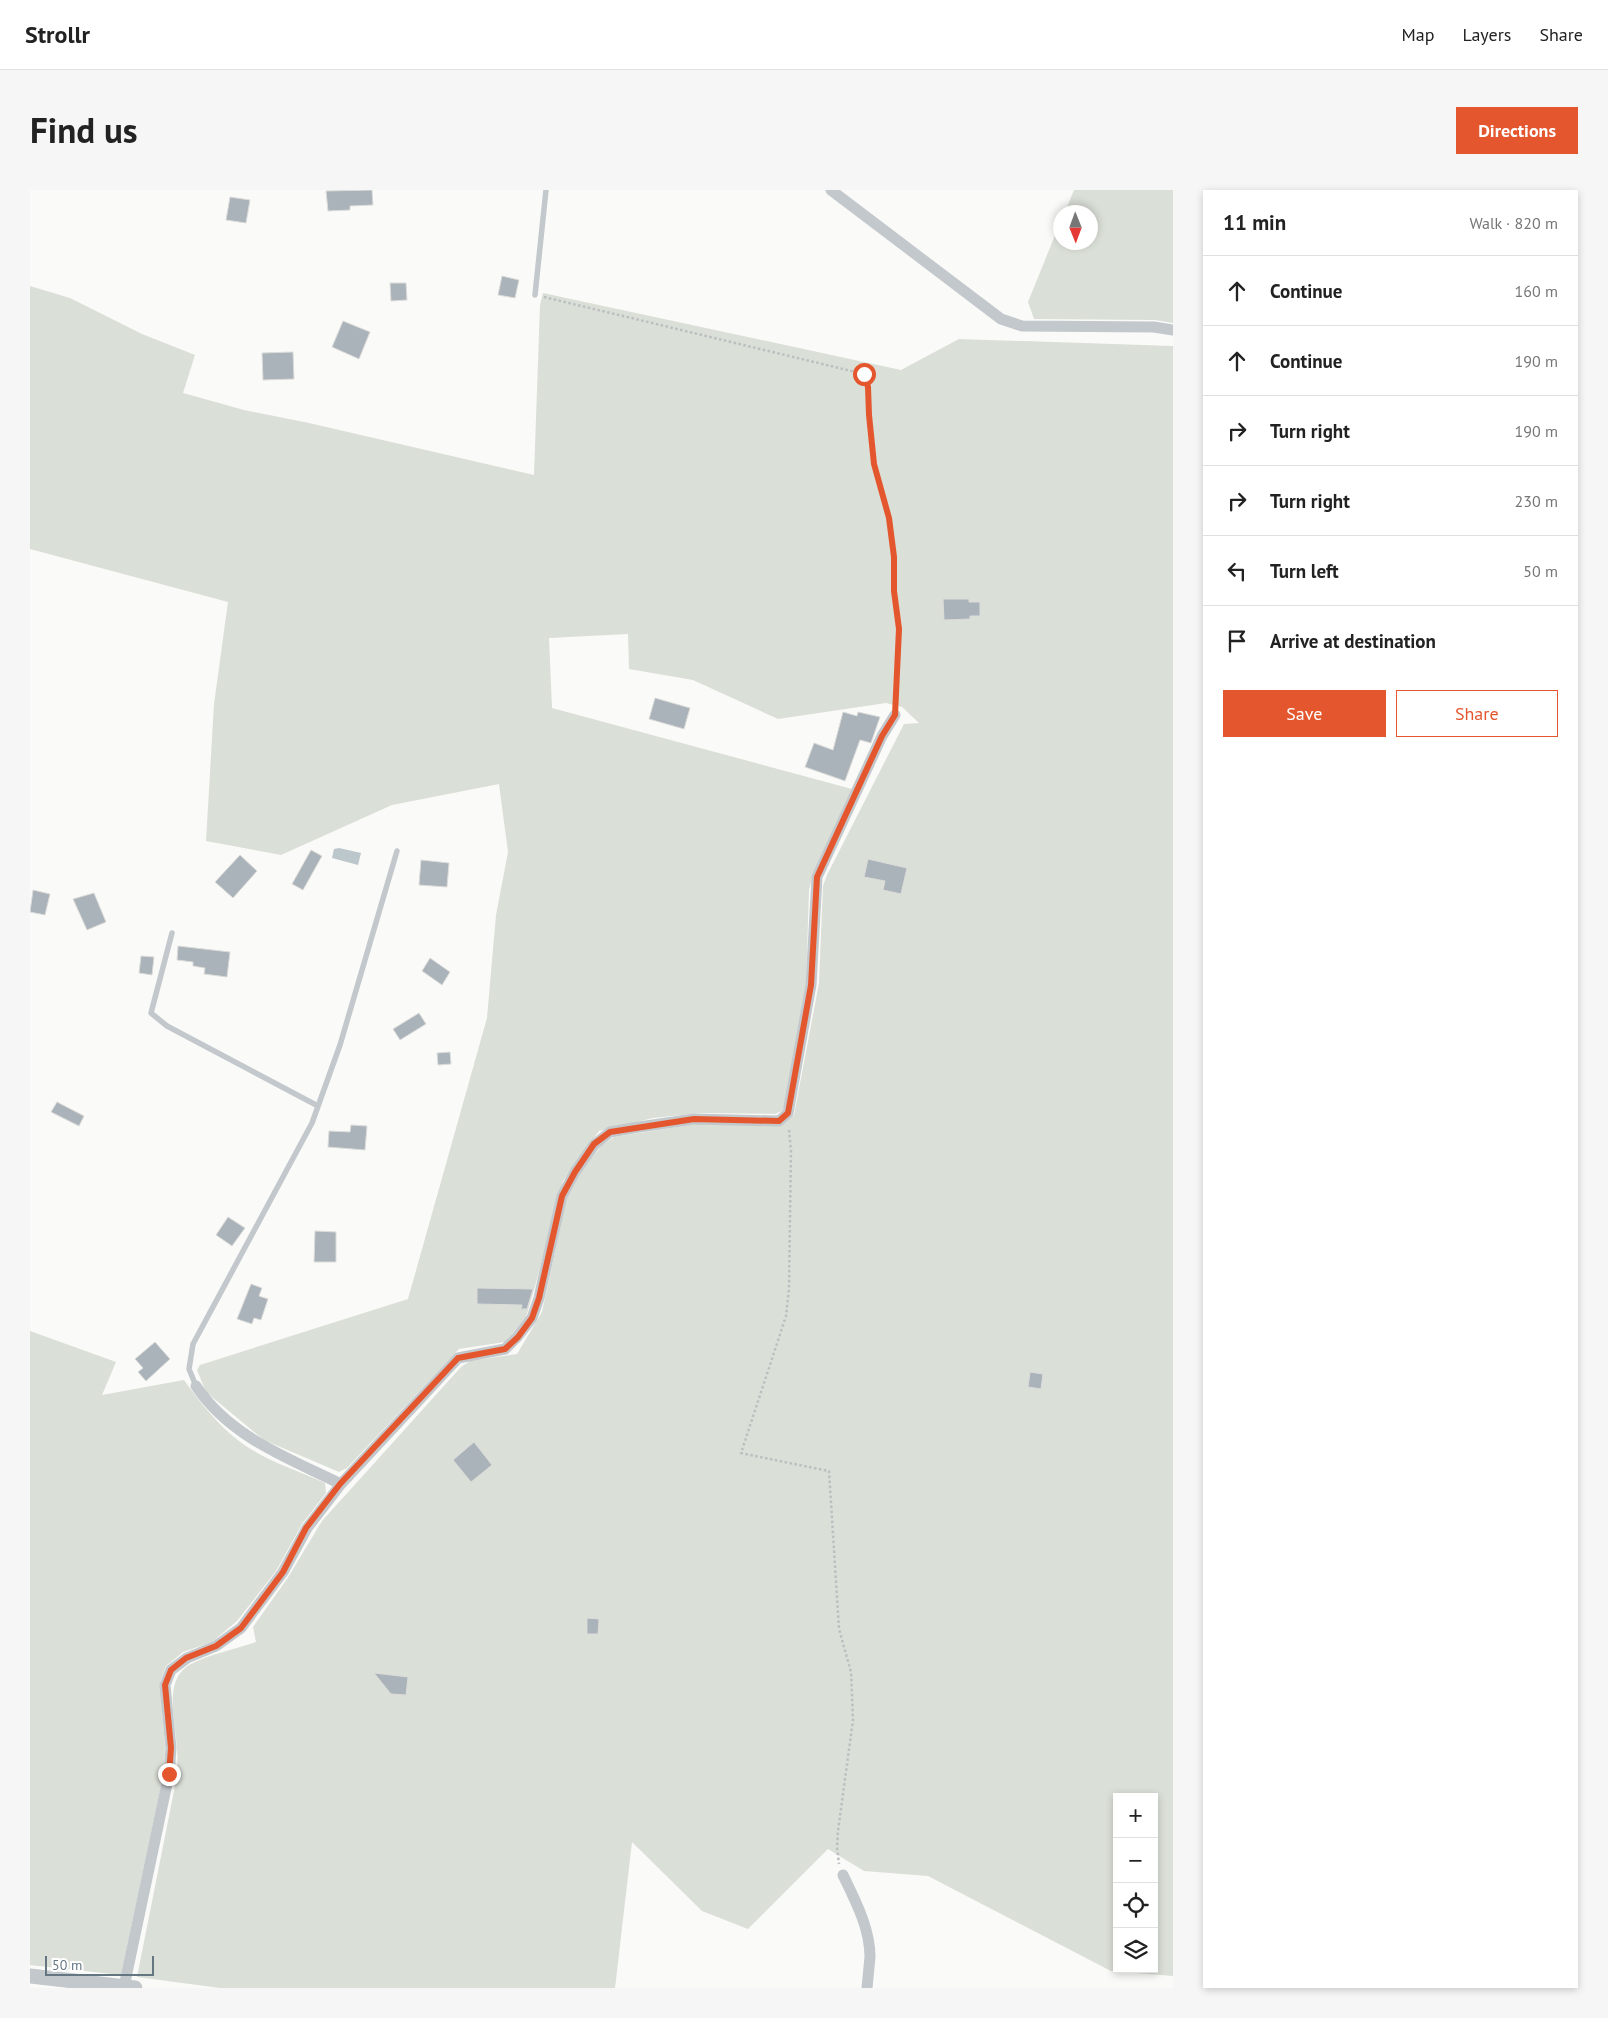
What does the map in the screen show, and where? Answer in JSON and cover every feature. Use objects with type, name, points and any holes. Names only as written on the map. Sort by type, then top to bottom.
[{"type":"street","points":[[831,190],[1001,319],[1022,326],[1154,327],[1173,330]]},
{"type":"street","points":[[30,1976],[130,1987],[169,1774],[171,1748],[165,1685],[171,1670],[186,1658],[216,1646],[241,1628],[283,1572],[306,1528],[340,1484],[458,1358],[505,1349],[518,1337],[532,1318],[539,1298],[562,1196],[575,1172],[594,1144],[610,1132],[638,1127],[694,1119],[779,1121],[788,1113],[811,985],[817,877],[882,736],[895,715]]},
{"type":"street","points":[[196,1386],[212,1408],[230,1424],[258,1444],[340,1484]]},
{"type":"street","points":[[843,1875],[856,1902],[867,1938],[870,1955],[867,1988]]},
{"type":"lane","points":[[535,295],[546,190]]},
{"type":"lane","points":[[196,1386],[189,1368],[193,1344],[312,1123],[324,1095],[397,851]]},
{"type":"lane","points":[[172,933],[150,1013],[167,1026],[318,1106]]},
{"type":"path","points":[[535,295],[864,374],[868,387],[874,464],[889,518],[894,557],[894,591],[899,629],[895,715]]},
{"type":"path","points":[[788,1113],[791,1151],[789,1289],[786,1316],[741,1452],[829,1471],[839,1629],[852,1682],[853,1720],[837,1847],[843,1875]]},
{"type":"shaded area","points":[[1074,190],[1173,190],[1173,323],[1155,320],[1034,319],[1028,302],[1053,240],[1053,250],[1098,250],[1098,205],[1068,205]]},
{"type":"shaded area","points":[[30,286],[70,298],[142,334],[195,355],[183,393],[244,410],[309,423],[534,475],[540,305],[543,293],[901,370],[959,339],[1173,346],[1173,1976],[1136,1973],[1158,1973],[1158,1793],[1113,1793],[1113,1971],[928,1876],[864,1871],[828,1849],[748,1929],[702,1911],[632,1842],[615,1988],[220,1988],[137,1977],[177,1776],[177,1752],[173,1714],[176,1680],[182,1671],[198,1660],[256,1642],[253,1627],[287,1579],[322,1521],[461,1367],[470,1361],[517,1354],[542,1312],[567,1197],[579,1174],[601,1146],[614,1137],[696,1124],[783,1123],[794,1115],[819,983],[823,886],[904,724],[919,723],[902,707],[886,703],[778,719],[693,680],[629,669],[628,634],[549,638],[552,708],[852,789],[813,874],[809,890],[806,984],[786,1104],[782,1111],[775,1114],[701,1113],[653,1118],[599,1131],[563,1181],[526,1317],[505,1342],[459,1349],[347,1468],[339,1472],[264,1440],[206,1392],[197,1370],[200,1365],[408,1299],[487,1018],[496,915],[508,852],[499,784],[392,805],[281,855],[206,841],[214,704],[228,602],[30,549]]},
{"type":"shaded area","points":[[339,848],[361,853],[358,865],[332,858],[334,849]]},
{"type":"shaded area","points":[[30,1331],[116,1362],[102,1395],[184,1380],[215,1419],[243,1444],[271,1460],[325,1483],[326,1493],[302,1524],[276,1571],[237,1621],[212,1642],[183,1652],[166,1666],[160,1682],[165,1746],[164,1772],[121,1975],[30,1965]]},
{"type":"building","points":[[372,190],[373,205],[350,206],[350,210],[328,211],[326,191]]},
{"type":"building","points":[[230,197],[250,200],[246,223],[226,220]]},
{"type":"building","points":[[502,276],[519,280],[515,298],[498,295]]},
{"type":"building","points":[[390,283],[406,283],[407,300],[391,301]]},
{"type":"building","points":[[343,321],[370,332],[359,359],[332,347]]},
{"type":"building","points":[[293,352],[294,379],[263,380],[262,353]]},
{"type":"building","points":[[943,599],[969,599],[969,602],[980,602],[980,616],[970,616],[970,619],[944,620]]},
{"type":"building","points":[[655,698],[690,708],[684,729],[649,719]]},
{"type":"building","points":[[843,712],[857,716],[858,712],[880,717],[871,743],[860,740],[845,781],[805,767],[814,743],[833,750]]},
{"type":"building","points":[[311,850],[322,856],[303,890],[292,884]]},
{"type":"building","points":[[240,855],[257,871],[233,898],[215,882]]},
{"type":"building","points":[[868,859],[907,868],[901,894],[883,890],[885,881],[864,877]]},
{"type":"building","points":[[421,860],[449,863],[447,887],[419,885]]},
{"type":"building","points":[[33,890],[50,894],[45,915],[30,912]]},
{"type":"building","points":[[94,893],[106,922],[87,930],[73,899]]},
{"type":"building","points":[[178,946],[230,952],[227,977],[204,974],[205,968],[193,966],[193,962],[177,960]]},
{"type":"building","points":[[141,956],[154,957],[152,975],[139,973]]},
{"type":"building","points":[[430,958],[450,972],[442,985],[422,971]]},
{"type":"building","points":[[419,1013],[426,1024],[400,1040],[393,1029]]},
{"type":"building","points":[[450,1052],[451,1064],[438,1065],[437,1053]]},
{"type":"building","points":[[57,1102],[84,1116],[79,1126],[51,1112]]},
{"type":"building","points":[[351,1125],[367,1126],[365,1150],[328,1147],[329,1131],[350,1132]]},
{"type":"building","points":[[228,1217],[245,1228],[232,1246],[216,1235]]},
{"type":"building","points":[[315,1231],[336,1232],[336,1262],[314,1262]]},
{"type":"building","points":[[251,1284],[262,1288],[259,1296],[268,1299],[261,1320],[254,1318],[252,1324],[237,1319]]},
{"type":"building","points":[[477,1288],[533,1289],[527,1309],[521,1309],[522,1305],[477,1304]]},
{"type":"building","points":[[155,1342],[170,1359],[146,1381],[138,1372],[143,1368],[135,1359]]},
{"type":"building","points":[[1030,1372],[1043,1374],[1041,1389],[1028,1387]]},
{"type":"building","points":[[474,1442],[492,1465],[471,1482],[453,1460]]},
{"type":"building","points":[[587,1618],[599,1619],[598,1634],[587,1634]]},
{"type":"building","points":[[374,1673],[408,1677],[406,1695],[391,1694]]},
{"type":"route","points":[[169,1774],[171,1748],[165,1685],[171,1670],[186,1658],[216,1646],[241,1628],[283,1572],[306,1528],[340,1484],[458,1358],[505,1349],[518,1337],[532,1318],[539,1298],[562,1196],[575,1172],[594,1144],[610,1132],[638,1127],[694,1119],[779,1121],[788,1113],[792,1081],[811,985],[817,877],[882,736],[895,715],[899,629],[894,591],[894,557],[889,518],[874,464],[868,387],[864,374]]}]
